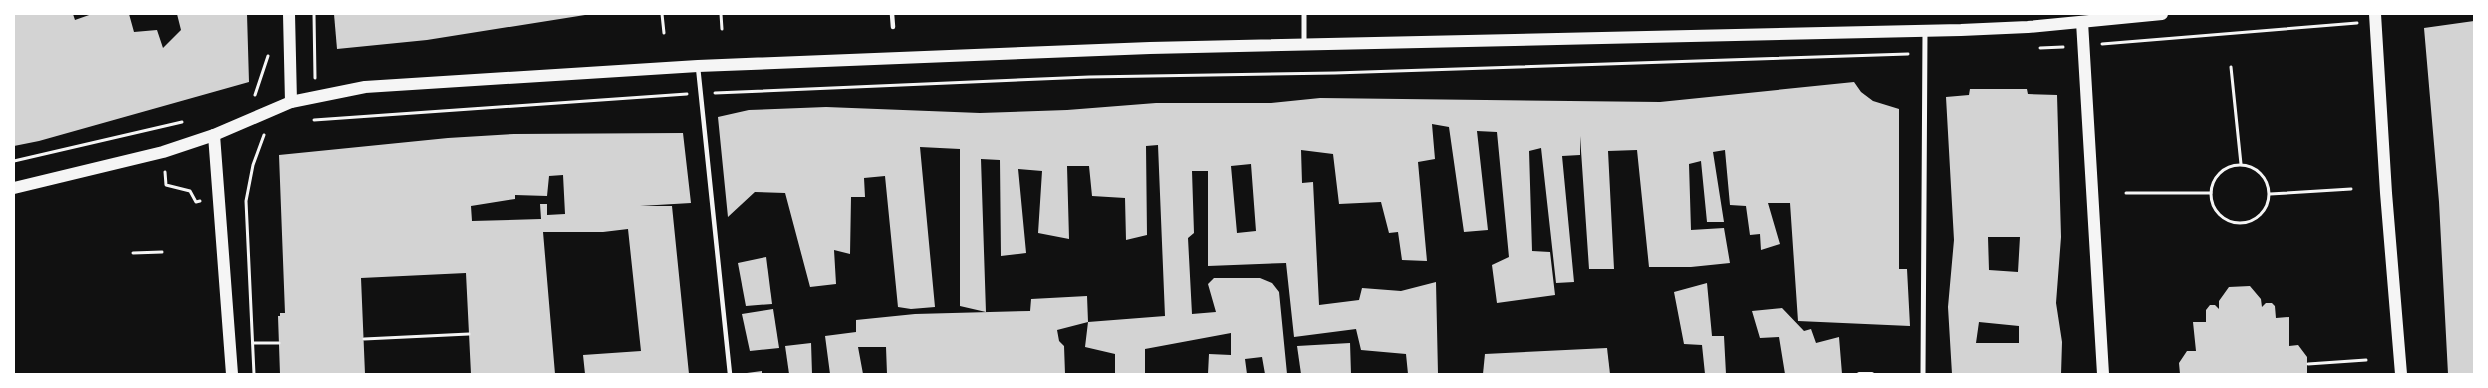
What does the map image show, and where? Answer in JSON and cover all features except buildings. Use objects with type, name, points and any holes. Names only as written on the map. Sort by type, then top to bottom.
[{"type":"main road","points":[[289,14],[291,102]]},
{"type":"main road","points":[[14,188],[163,152],[214,135],[291,102],[365,87],[698,66],[1304,43],[1925,31],[2020,27],[2162,14]]},
{"type":"main road","points":[[2375,14],[2386,193],[2401,374]]},
{"type":"main road","points":[[2082,22],[2103,374]]},
{"type":"main road","points":[[214,135],[232,374]]},
{"type":"street","points":[[892,14],[893,27]]},
{"type":"street","points":[[1304,14],[1304,43]]},
{"type":"street","points":[[1923,374],[1925,31]]},
{"type":"street","points":[[698,66],[730,374]]},
{"type":"lane","points":[[1859,374],[1872,374]]},
{"type":"path","points":[[314,14],[314,58]]},
{"type":"path","points":[[662,14],[664,33]]},
{"type":"path","points":[[721,14],[722,29]]},
{"type":"path","points":[[254,97],[269,53]]},
{"type":"path","points":[[2231,67],[2241,164]]},
{"type":"path","points":[[306,120],[700,94],[1089,77],[1335,73]]},
{"type":"path","points":[[14,161],[188,121]]},
{"type":"path","points":[[254,374],[246,201],[253,165],[265,133],[257,136]]},
{"type":"path","points":[[2241,164],[2250,166],[2264,177],[2270,194],[2263,213],[2254,220],[2235,223],[2217,212],[2212,203],[2211,193],[2212,184],[2223,170],[2241,164]]},
{"type":"path","points":[[173,168],[165,170],[166,185],[190,191],[196,202]]},
{"type":"path","points":[[2270,194],[2351,189]]},
{"type":"path","points":[[2126,193],[2211,193]]},
{"type":"path","points":[[133,253],[162,252]]},
{"type":"path","points":[[364,339],[469,334]]},
{"type":"path","points":[[253,343],[279,343]]},
{"type":"path","points":[[2308,364],[2366,360]]}]
